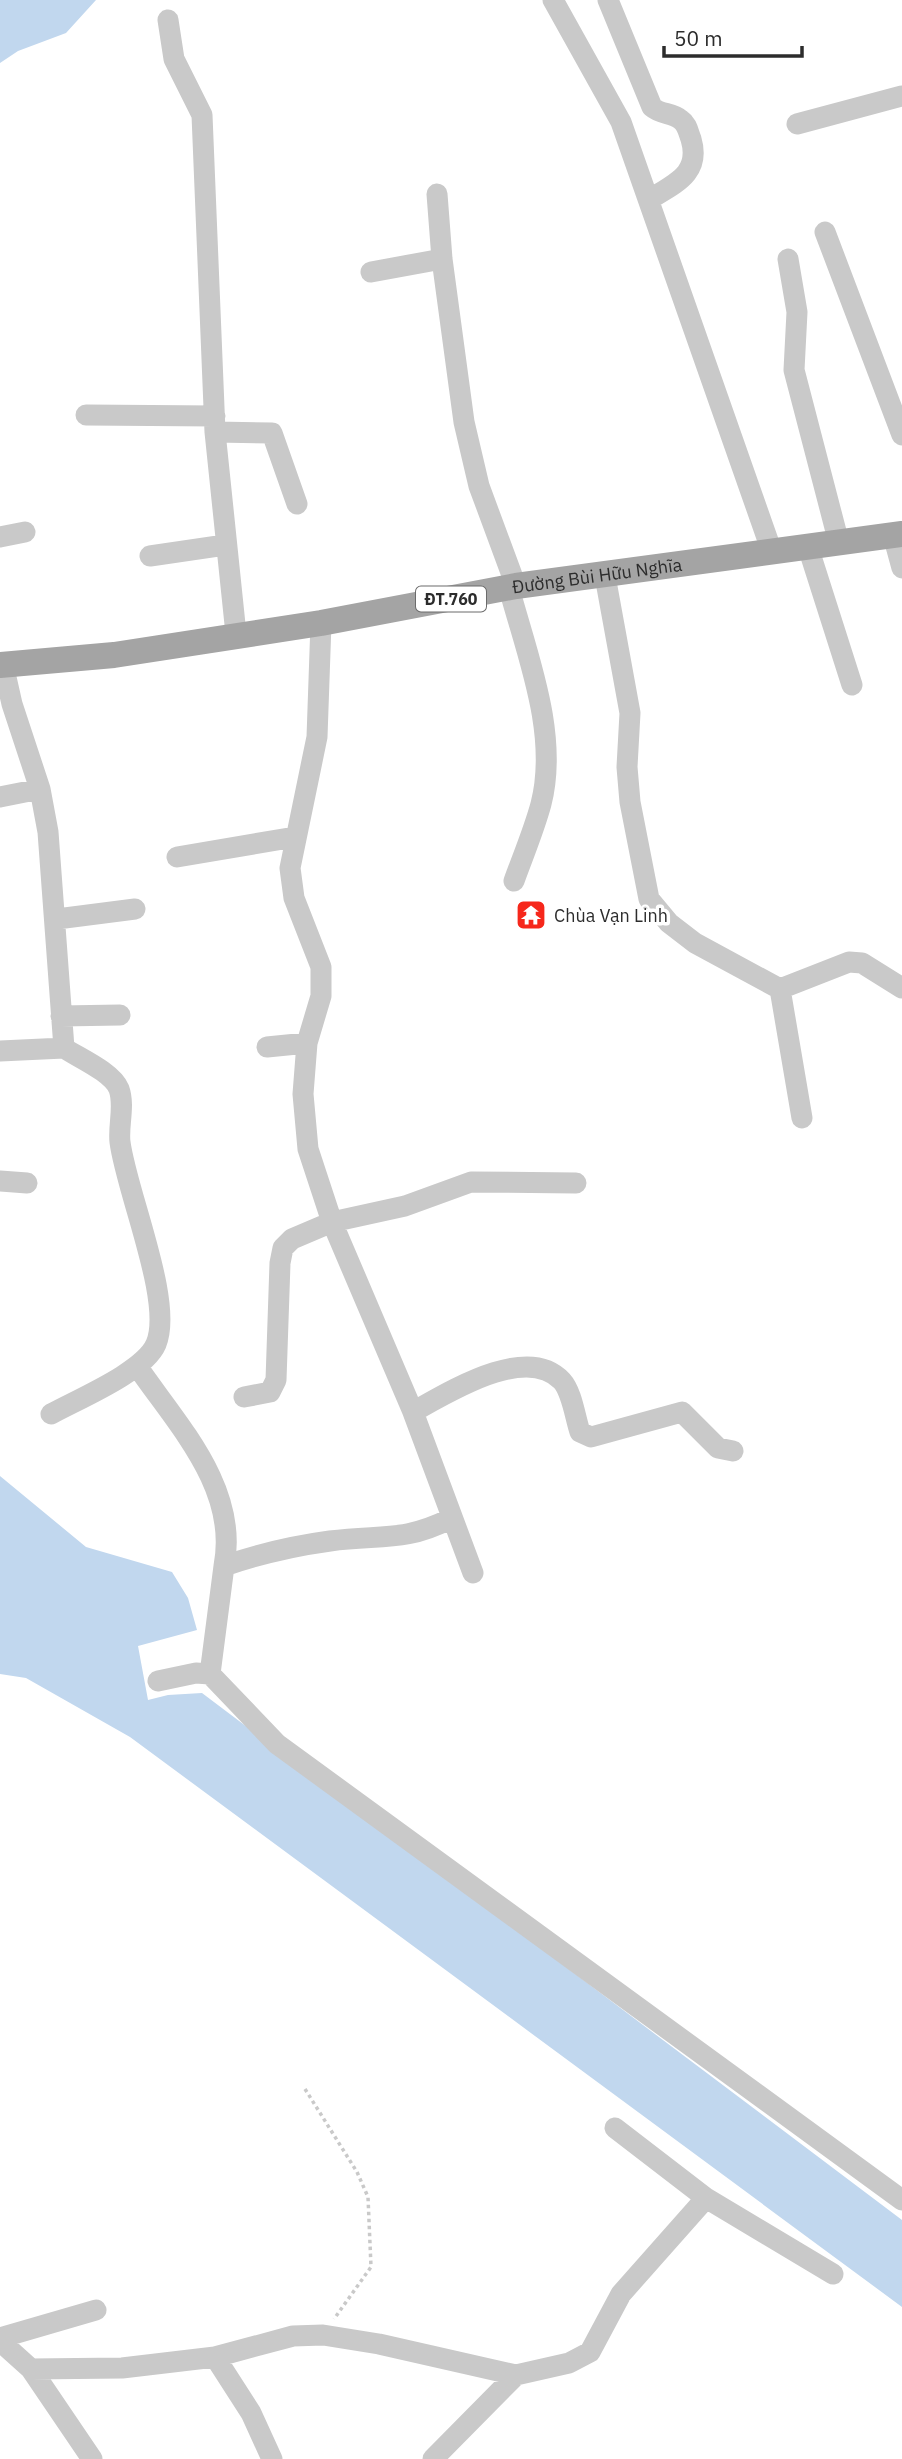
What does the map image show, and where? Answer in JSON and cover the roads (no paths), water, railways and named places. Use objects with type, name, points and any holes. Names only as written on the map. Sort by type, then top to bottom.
[{"type":"main road","name":"Đường Bùi Hữu Nghĩa","points":[[1,664],[114,655],[236,634],[321,623],[513,587],[898,534]]},
{"type":"street","points":[[552,0],[621,122],[772,552]]},
{"type":"street","points":[[608,0],[652,107],[659,113],[678,117],[686,124],[694,151],[693,167],[683,179],[650,199]]},
{"type":"street","points":[[169,20],[174,59],[202,115],[215,424],[236,634]]},
{"type":"street","points":[[797,124],[902,96]]},
{"type":"street","points":[[437,194],[442,259],[472,456],[513,587],[544,724],[545,760],[541,803],[514,881]]},
{"type":"street","points":[[825,232],[902,435]]},
{"type":"street","points":[[371,272],[442,259]]},
{"type":"street","points":[[788,259],[797,312],[794,370],[839,543]]},
{"type":"street","points":[[86,415],[215,424],[272,433],[297,504]]},
{"type":"street","points":[[0,537],[25,532]]},
{"type":"street","points":[[898,534],[902,568]]},
{"type":"street","points":[[149,556],[225,545]]},
{"type":"street","points":[[808,547],[852,685]]},
{"type":"street","points":[[605,576],[630,713],[630,803],[649,899],[669,923],[695,943],[780,989],[849,962],[862,963],[902,988]]},
{"type":"street","points":[[321,623],[317,737],[290,868],[294,898],[321,967],[321,996],[307,1043],[303,1094],[308,1149],[332,1222],[413,1412],[473,1573]]},
{"type":"street","points":[[1,664],[40,789],[57,919],[64,1048]]},
{"type":"street","points":[[0,797],[40,789]]},
{"type":"street","points":[[177,857],[295,837]]},
{"type":"street","points":[[57,919],[135,909]]},
{"type":"street","points":[[780,989],[802,1118]]},
{"type":"street","points":[[61,1016],[120,1015]]},
{"type":"street","points":[[267,1047],[307,1043]]},
{"type":"street","points":[[0,1051],[64,1048],[111,1079],[118,1088],[122,1108],[120,1141],[150,1259],[161,1321],[149,1355],[137,1366],[51,1414]]},
{"type":"street","points":[[0,1181],[27,1183]]},
{"type":"street","points":[[244,1397],[270,1392],[276,1380],[283,1248],[292,1239],[332,1222],[405,1206],[471,1182],[576,1184]]},
{"type":"street","points":[[137,1366],[219,1489],[228,1545],[211,1674]]},
{"type":"street","points":[[413,1412],[448,1393],[500,1371],[528,1366],[548,1368],[564,1383],[580,1432],[591,1437],[682,1412],[718,1448],[733,1451]]},
{"type":"street","points":[[224,1566],[265,1552],[303,1545],[334,1540],[396,1538],[426,1531],[452,1518]]},
{"type":"street","points":[[158,1681],[196,1673],[211,1674],[277,1744],[902,2200]]},
{"type":"street","points":[[615,2128],[701,2204],[833,2274]]},
{"type":"street","points":[[31,2369],[122,2368],[215,2357],[293,2336],[323,2334],[516,2375],[569,2363],[590,2352],[621,2294],[701,2204]]},
{"type":"street","points":[[92,2459],[31,2369],[0,2339],[96,2310]]},
{"type":"street","points":[[215,2357],[251,2413],[272,2459]]},
{"type":"street","points":[[433,2459],[516,2375]]},
{"type":"water","points":[[0,0],[96,0],[66,33],[18,51],[0,63]]},
{"type":"water","points":[[0,1476],[86,1547],[172,1572],[188,1598],[197,1630],[138,1646],[148,1700],[168,1695],[202,1693],[902,2220],[902,2307],[130,1737],[26,1678],[0,1674]]},
{"type":"place","name":"Chùa Vạn Linh","points":[[531,915]]}]
